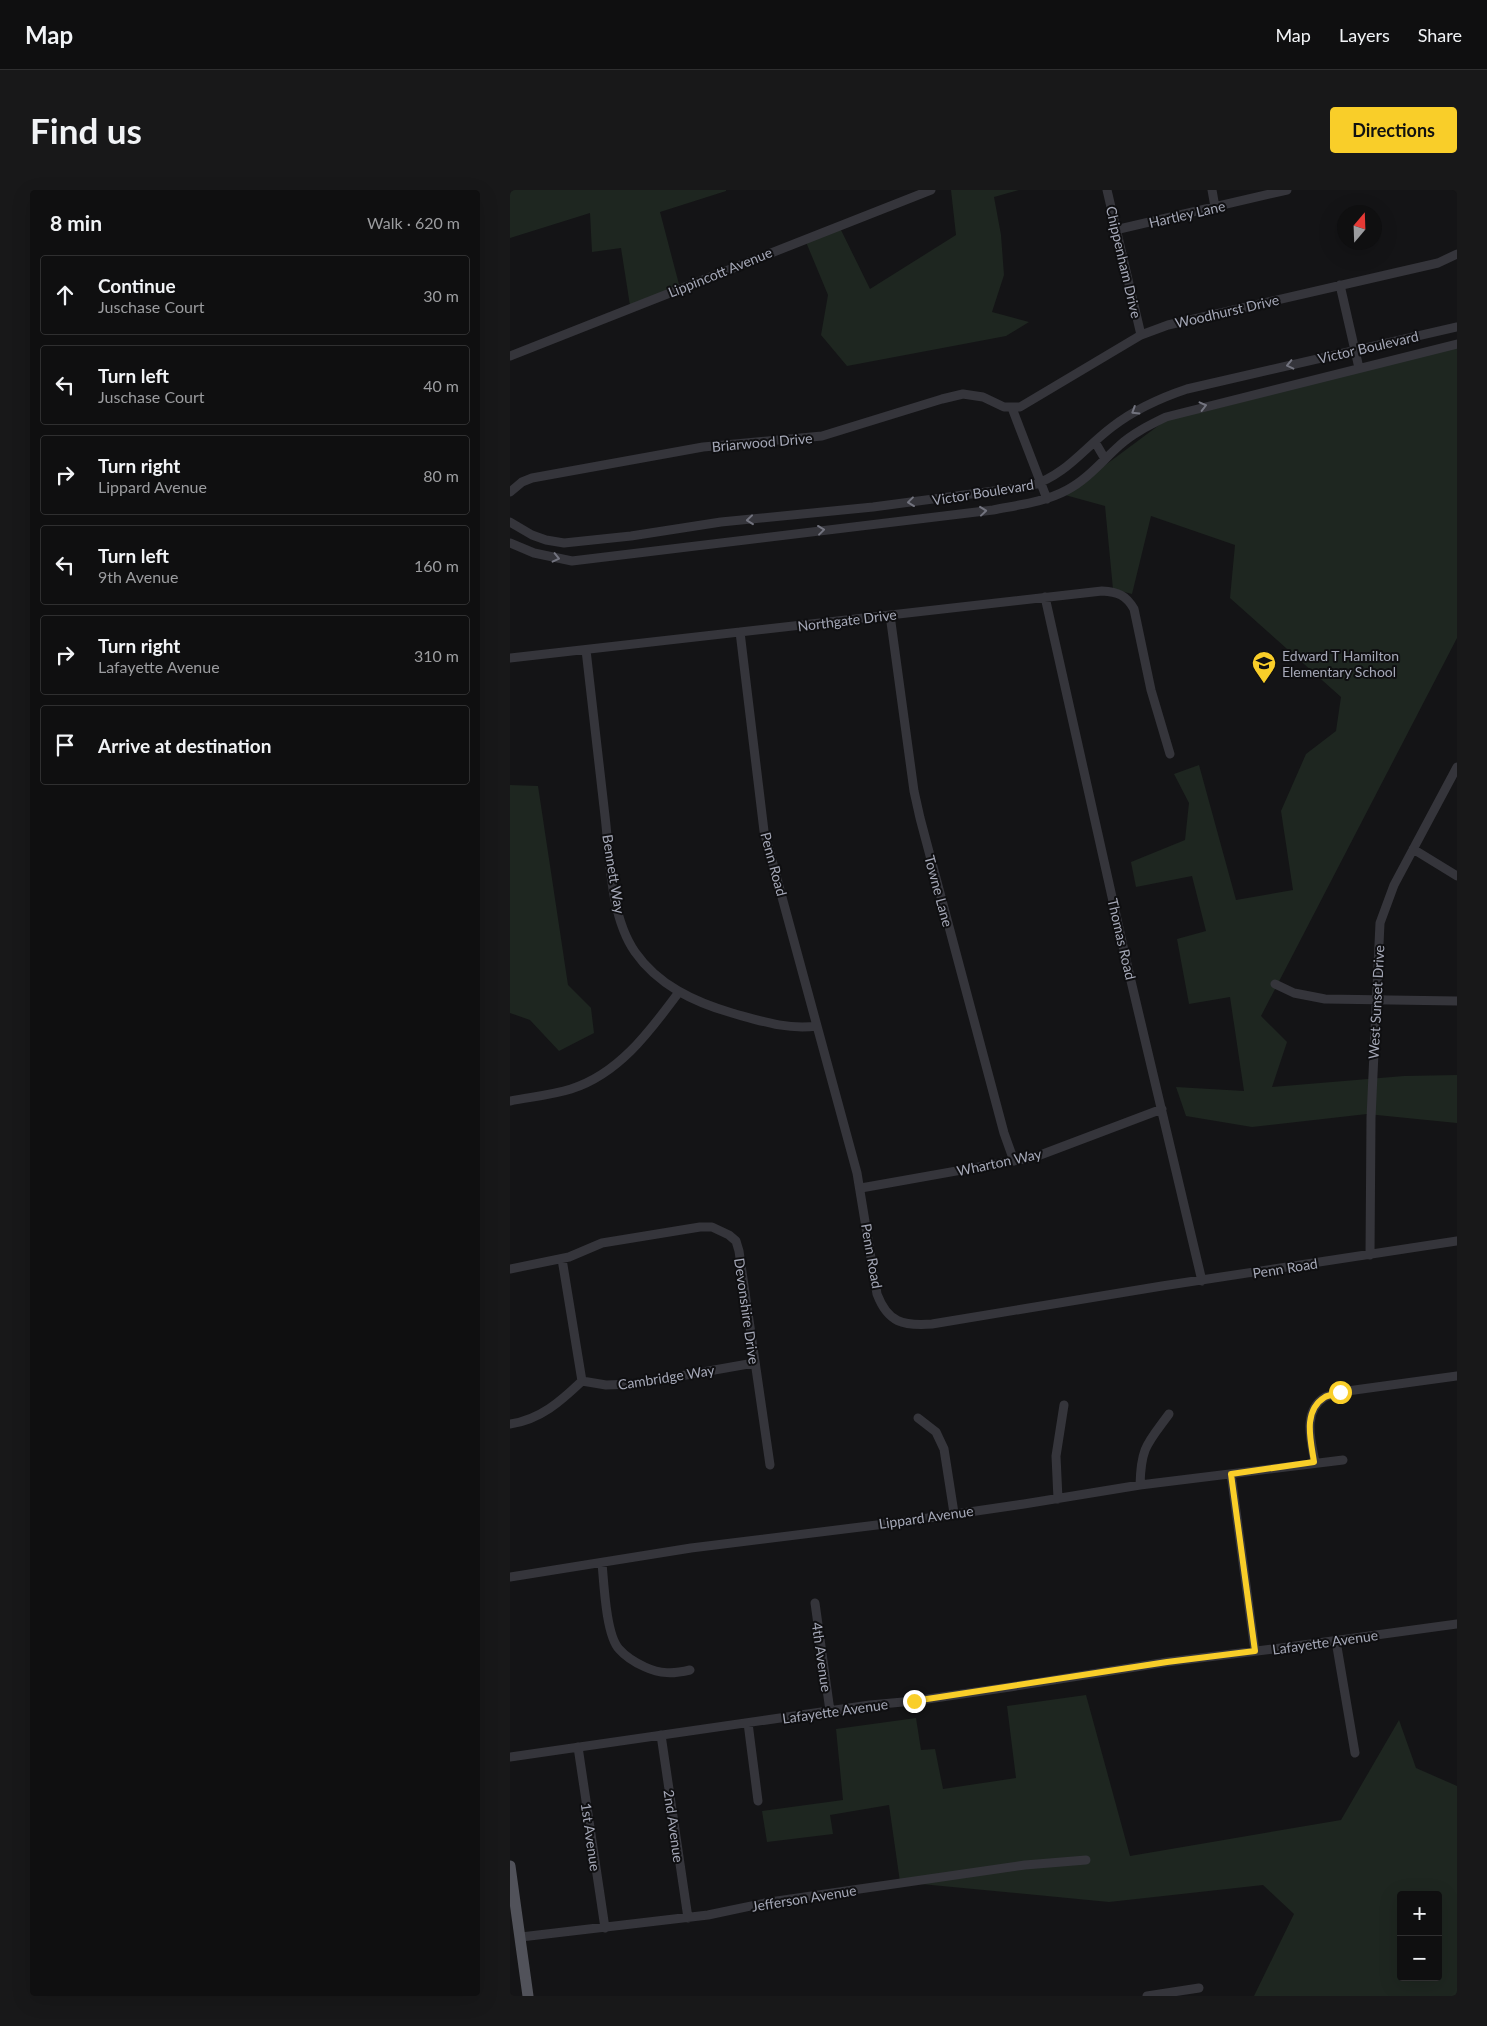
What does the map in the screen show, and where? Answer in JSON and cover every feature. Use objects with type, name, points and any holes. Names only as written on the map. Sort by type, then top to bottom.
[{"type":"main road","points":[[510,1866],[528,1996]]},
{"type":"street","name":"Lippincott Avenue","points":[[510,356],[931,190]]},
{"type":"street","name":"Chippenham Drive","points":[[1107,190],[1141,335]]},
{"type":"street","points":[[1212,190],[1215,207]]},
{"type":"street","name":"Hartley Lane","points":[[1116,230],[1287,190]]},
{"type":"street","name":"Woodhurst Drive","points":[[1012,408],[1031,402],[1141,335],[1192,319],[1438,263],[1457,254]]},
{"type":"street","points":[[1340,285],[1359,368]]},
{"type":"street","name":"Victor Boulevard","points":[[510,522],[532,535],[564,543],[631,536],[721,522],[872,507],[1017,488],[1041,483],[1053,478],[1110,428],[1170,394],[1187,388],[1457,327]]},
{"type":"street","name":"Victor Boulevard","points":[[510,543],[534,553],[572,561],[993,510],[1047,499],[1068,490],[1120,444],[1137,432],[1179,412],[1457,344]]},
{"type":"street","name":"Briarwood Drive","points":[[510,492],[522,482],[532,478],[703,447],[807,439],[822,436],[963,394],[983,397],[1004,407],[1012,408]]},
{"type":"street","points":[[1012,408],[1047,499]]},
{"type":"street","points":[[1095,442],[1105,459]]},
{"type":"street","name":"Northgate Drive","points":[[510,658],[1102,591],[1122,594],[1134,609],[1151,690],[1170,754]]},
{"type":"street","name":"Thomas Road","points":[[1045,597],[1202,1281]]},
{"type":"street","name":"Towne Lane","points":[[890,615],[914,791],[920,818],[1001,1124],[1014,1161]]},
{"type":"street","name":"Penn Road","points":[[740,632],[764,831],[861,1188],[878,1294],[886,1312],[893,1319],[915,1325],[932,1324],[1457,1241]]},
{"type":"street","name":"Bennett Way","points":[[586,650],[613,884],[620,917],[627,938],[635,953],[658,976],[679,992],[721,1010],[781,1027],[802,1028],[817,1026]]},
{"type":"street","name":"West Sunset Drive","points":[[1370,1255],[1371,1118],[1382,916],[1394,885],[1457,767]]},
{"type":"street","points":[[1413,848],[1457,876]]},
{"type":"street","points":[[1275,984],[1308,997],[1325,999],[1457,1001]]},
{"type":"street","points":[[510,1101],[568,1090],[600,1077],[628,1054],[660,1018],[679,992]]},
{"type":"street","name":"Wharton Way","points":[[861,1188],[1035,1157],[1162,1109]]},
{"type":"street","name":"Devonshire Drive","points":[[510,1269],[562,1259],[602,1243],[700,1227],[718,1229],[736,1241],[770,1465]]},
{"type":"street","points":[[510,1424],[532,1419],[544,1413],[582,1381],[562,1259]]},
{"type":"street","name":"Cambridge Way","points":[[582,1381],[606,1385],[635,1384],[754,1363]]},
{"type":"street","points":[[1314,1462],[1310,1434],[1311,1414],[1325,1397],[1340,1392],[1457,1376]]},
{"type":"street","points":[[1058,1499],[1056,1456],[1064,1405]]},
{"type":"street","points":[[1140,1485],[1141,1463],[1145,1447],[1170,1414]]},
{"type":"street","points":[[918,1418],[936,1432],[944,1449],[954,1513]]},
{"type":"street","name":"Lippard Avenue","points":[[510,1577],[691,1548],[1058,1499],[1140,1485],[1342,1460]]},
{"type":"street","points":[[1231,1474],[1255,1651]]},
{"type":"street","points":[[602,1563],[611,1632],[618,1649],[638,1664],[652,1670],[676,1674],[690,1670]]},
{"type":"street","name":"4th Avenue","points":[[815,1603],[830,1711]]},
{"type":"street","name":"Lafayette Avenue","points":[[510,1757],[1010,1687],[1167,1662],[1457,1624]]},
{"type":"street","points":[[1336,1641],[1355,1753]]},
{"type":"street","points":[[748,1723],[758,1801]]},
{"type":"street","name":"2nd Avenue","points":[[661,1735],[688,1918]]},
{"type":"street","name":"1st Avenue","points":[[578,1747],[605,1928]]},
{"type":"street","name":"Jefferson Avenue","points":[[521,1937],[688,1918],[770,1902],[1025,1865],[1086,1860]]},
{"type":"street","points":[[1147,1996],[1199,1988]]},
{"type":"shaded area","points":[[510,190],[726,191],[660,212],[681,292],[631,312],[621,248],[592,252],[590,213],[510,238]]},
{"type":"shaded area","points":[[951,190],[1019,190],[994,197],[1001,235],[1004,275],[992,312],[1029,322],[1006,336],[847,366],[821,335],[828,295],[806,242],[839,226],[870,289],[956,235]]},
{"type":"shaded area","points":[[1457,348],[1457,638],[1261,1016],[1287,1042],[1272,1087],[1404,1076],[1457,1075],[1457,1123],[1367,1114],[1252,1127],[1186,1116],[1176,1087],[1244,1091],[1230,997],[1189,1004],[1177,939],[1206,931],[1192,876],[1136,887],[1131,862],[1185,840],[1189,803],[1174,774],[1199,765],[1236,900],[1293,890],[1281,811],[1306,754],[1336,731],[1341,697],[1230,598],[1235,545],[1151,516],[1132,594],[1113,589],[1105,506],[1065,495],[1170,417]]},
{"type":"shaded area","points":[[510,785],[538,786],[568,985],[591,1008],[594,1033],[559,1051],[530,1020],[510,1013]]},
{"type":"shaded area","points":[[1086,1695],[1130,1856],[1341,1820],[1399,1720],[1416,1768],[1457,1786],[1457,1996],[1254,1996],[1294,1914],[1263,1885],[1109,1902],[900,1882],[889,1805],[830,1815],[833,1834],[767,1842],[762,1811],[843,1800],[836,1729],[916,1718],[921,1750],[935,1749],[943,1789],[1016,1778],[1007,1706]]},
{"type":"place","name":"Edward T Hamilton Elementary School","points":[[1264,684]]},
{"type":"route","points":[[914,1701],[1167,1662],[1255,1651],[1231,1474],[1314,1462],[1310,1434],[1311,1414],[1325,1397],[1340,1392]]}]
